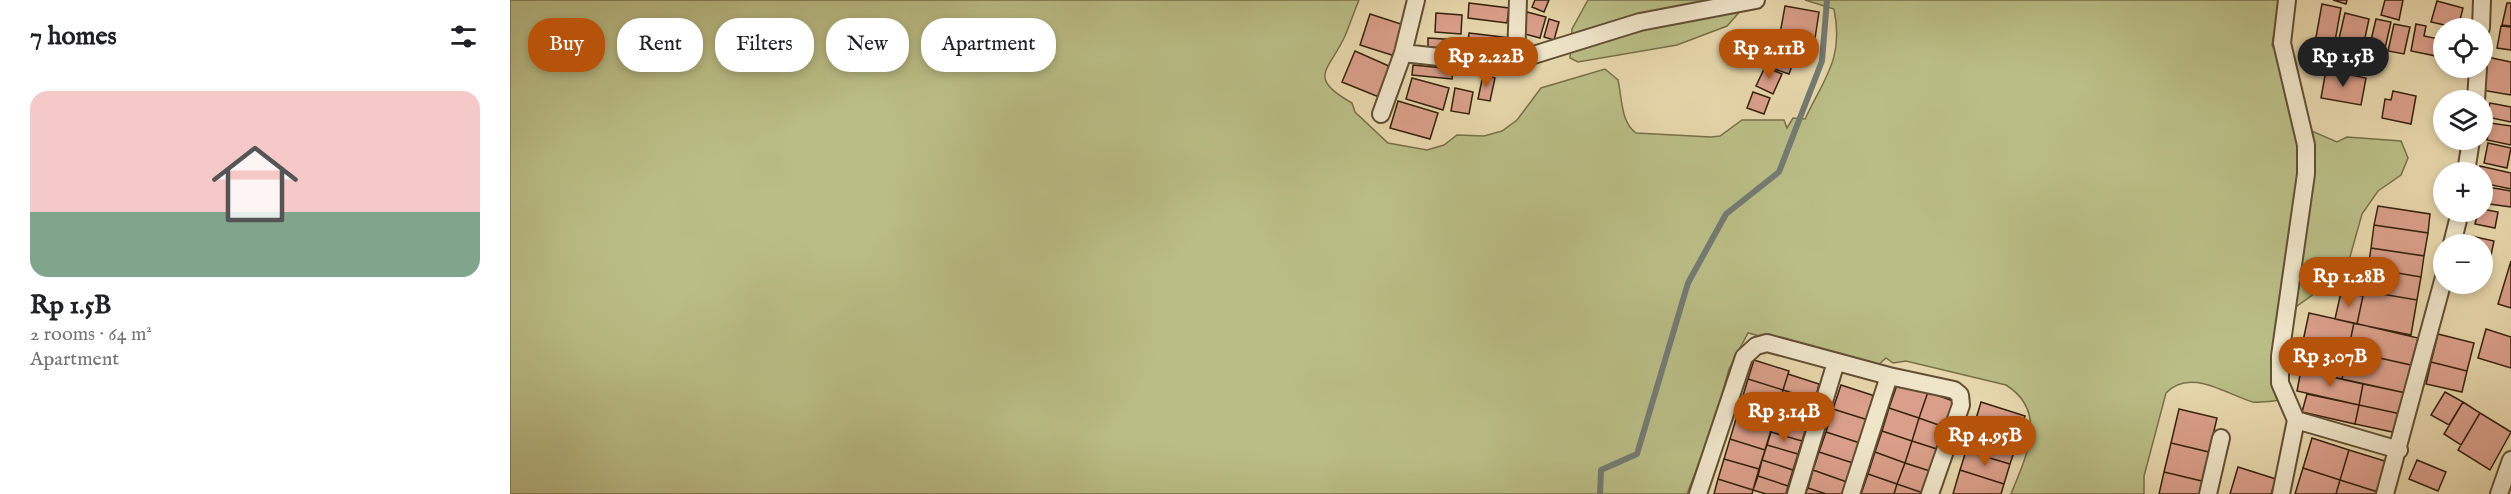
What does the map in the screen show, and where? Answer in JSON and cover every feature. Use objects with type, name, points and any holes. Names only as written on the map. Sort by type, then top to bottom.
[{"type":"street","points":[[1381,114],[1403,53],[1416,0]]},
{"type":"street","points":[[1516,58],[1518,0]]},
{"type":"street","points":[[1403,53],[1457,59],[1516,58],[1640,22],[1756,0]]},
{"type":"street","points":[[2281,494],[2296,420],[2280,383],[2280,356],[2306,174],[2306,145],[2282,43],[2287,0]]},
{"type":"street","points":[[2481,18],[2482,0]]},
{"type":"street","points":[[2385,494],[2399,450],[2440,294]]},
{"type":"street","points":[[1698,494],[1744,357],[1756,346],[1767,343],[1889,376],[1954,390],[1960,395],[1960,405],[1929,494]]},
{"type":"street","points":[[1796,494],[1836,362]]},
{"type":"street","points":[[1851,494],[1889,376]]},
{"type":"street","points":[[2296,420],[2399,450]]},
{"type":"street","points":[[2208,494],[2221,438]]},
{"type":"street","points":[[2499,494],[2511,460]]},
{"type":"green space","points":[[510,0],[1359,0],[1345,36],[1325,73],[1325,80],[1338,94],[1352,103],[1355,112],[1388,143],[1427,150],[1444,145],[1457,135],[1484,136],[1502,131],[1517,120],[1541,88],[1605,69],[1618,80],[1627,123],[1636,133],[1720,136],[1742,120],[1784,120],[1787,128],[1793,118],[1805,119],[1831,67],[1836,41],[1834,9],[1805,0],[2280,0],[2272,45],[2281,63],[2293,123],[2337,142],[2347,137],[2401,141],[2408,158],[2401,175],[2378,191],[2362,214],[2346,271],[2293,309],[2281,400],[2253,402],[2209,385],[2197,383],[2186,382],[2176,386],[2166,393],[2144,476],[2144,494],[2011,494],[2027,450],[2030,422],[2027,408],[2019,396],[2006,385],[1906,361],[1893,363],[1886,358],[1876,367],[1748,333],[1729,369],[1714,424],[1687,494],[510,494]]},
{"type":"green space","points":[[1588,0],[1750,0],[1727,26],[1677,45],[1578,62],[1570,58],[1572,29]]},
{"type":"building","points":[[1535,0],[1549,0],[1544,12],[1532,7]]},
{"type":"building","points":[[2333,0],[2347,0],[2346,4]]},
{"type":"building","points":[[2385,0],[2403,0],[2399,20],[2381,15]]},
{"type":"building","points":[[2437,1],[2463,8],[2460,18],[2433,18],[2433,22],[2431,22]]},
{"type":"building","points":[[1469,3],[1509,8],[1507,23],[1468,18]]},
{"type":"building","points":[[2507,3],[2511,3],[2511,26],[2502,25]]},
{"type":"building","points":[[2322,4],[2341,8],[2333,52],[2314,48]]},
{"type":"building","points":[[1785,6],[1819,12],[1814,45],[1779,39]]},
{"type":"building","points":[[1527,12],[1546,17],[1540,38],[1521,33]]},
{"type":"building","points":[[1436,13],[1462,15],[1461,34],[1435,32]]},
{"type":"building","points":[[2345,13],[2369,19],[2362,52],[2337,47]]},
{"type":"building","points":[[1370,14],[1407,26],[1398,57],[1360,45]]},
{"type":"building","points":[[1549,19],[1559,22],[1554,40],[1544,37]]},
{"type":"building","points":[[2376,19],[2391,22],[2383,57],[2368,53]]},
{"type":"building","points":[[2394,24],[2410,27],[2404,54],[2388,51]]},
{"type":"building","points":[[2416,24],[2426,26],[2424,36],[2433,38],[2433,55],[2411,51]]},
{"type":"building","points":[[2501,26],[2511,27],[2511,50],[2497,48]]},
{"type":"building","points":[[1469,33],[1510,38],[1504,56],[1467,53]]},
{"type":"building","points":[[1428,38],[1458,40],[1458,55],[1428,53]]},
{"type":"building","points":[[1771,43],[1797,52],[1789,74],[1763,65]]},
{"type":"building","points":[[1355,51],[1391,67],[1379,97],[1342,82]]},
{"type":"building","points":[[2493,58],[2511,62],[2511,95],[2493,92],[2493,90],[2481,90],[2483,78],[2493,78]]},
{"type":"building","points":[[1413,65],[1453,69],[1452,79],[1412,75]]},
{"type":"building","points":[[1765,67],[1782,74],[1773,94],[1756,86]]},
{"type":"building","points":[[2326,70],[2366,78],[2361,105],[2321,98]]},
{"type":"building","points":[[1483,75],[1495,78],[1490,101],[1478,99]]},
{"type":"building","points":[[1412,78],[1449,88],[1443,110],[1406,99]]},
{"type":"building","points":[[1455,88],[1473,92],[1469,114],[1451,111]]},
{"type":"building","points":[[2393,91],[2416,96],[2411,124],[2382,118],[2385,99],[2391,100]]},
{"type":"building","points":[[1753,92],[1770,98],[1764,114],[1747,108]]},
{"type":"building","points":[[1398,101],[1438,113],[1430,139],[1390,128]]},
{"type":"building","points":[[2493,104],[2511,107],[2511,122],[2493,118]]},
{"type":"building","points":[[2493,123],[2511,126],[2511,145],[2493,141]]},
{"type":"building","points":[[2493,144],[2511,148],[2507,168],[2493,165],[2493,162],[2484,162],[2487,150],[2493,150]]},
{"type":"building","points":[[2493,169],[2511,173],[2511,189],[2493,185]]},
{"type":"building","points":[[2493,188],[2511,191],[2511,207],[2493,205]]},
{"type":"building","points":[[2378,206],[2430,214],[2428,233],[2374,225]]},
{"type":"building","points":[[2493,211],[2498,212],[2495,228],[2475,224],[2476,222],[2493,222]]},
{"type":"building","points":[[2374,225],[2428,233],[2424,256],[2371,248]]},
{"type":"building","points":[[2371,248],[2424,256],[2421,277],[2368,268]]},
{"type":"building","points":[[2511,261],[2511,308],[2498,304]]},
{"type":"building","points":[[2368,268],[2421,277],[2417,300],[2364,291]]},
{"type":"building","points":[[2364,291],[2417,300],[2411,335],[2357,324]]},
{"type":"building","points":[[2341,292],[2363,296],[2357,324],[2335,319]]},
{"type":"building","points":[[2309,313],[2354,323],[2348,351],[2303,341]]},
{"type":"building","points":[[2354,323],[2418,338],[2411,365],[2348,351]]},
{"type":"building","points":[[2486,329],[2511,337],[2511,368],[2478,358]]},
{"type":"building","points":[[2438,334],[2474,343],[2467,371],[2431,362]]},
{"type":"building","points":[[2307,342],[2348,351],[2342,379],[2301,370]]},
{"type":"building","points":[[2348,351],[2411,365],[2406,393],[2342,379]]},
{"type":"building","points":[[1754,360],[1789,371],[1783,390],[1748,379]]},
{"type":"building","points":[[2431,362],[2467,371],[2462,392],[2426,384]]},
{"type":"building","points":[[2301,370],[2363,384],[2359,405],[2297,391]]},
{"type":"building","points":[[1788,374],[1819,384],[1815,400],[1783,390]]},
{"type":"building","points":[[1748,379],[1783,390],[1778,410],[1742,399]]},
{"type":"building","points":[[1898,382],[1928,392],[1919,418],[1889,408]]},
{"type":"building","points":[[2363,384],[2406,393],[2401,414],[2359,405]]},
{"type":"building","points":[[1841,385],[1875,396],[1868,420],[1833,409]]},
{"type":"building","points":[[1783,390],[1815,400],[1810,414],[1779,404]]},
{"type":"building","points":[[1928,392],[1956,402],[1947,428],[1919,418]]},
{"type":"building","points":[[2445,392],[2463,402],[2449,425],[2431,415]]},
{"type":"building","points":[[2307,394],[2359,405],[2355,424],[2302,412]]},
{"type":"building","points":[[1742,399],[1778,410],[1771,430],[1736,419]]},
{"type":"building","points":[[1981,402],[2025,416],[2017,443],[1973,429]]},
{"type":"building","points":[[2463,402],[2480,413],[2461,445],[2444,434]]},
{"type":"building","points":[[1779,404],[1810,414],[1806,428],[1775,418]]},
{"type":"building","points":[[2359,405],[2401,414],[2397,433],[2355,424]]},
{"type":"building","points":[[1889,408],[1919,418],[1912,441],[1882,431]]},
{"type":"building","points":[[1833,409],[1868,420],[1860,443],[1826,432]]},
{"type":"building","points":[[2179,409],[2217,418],[2209,452],[2171,443]]},
{"type":"building","points":[[2480,413],[2511,432],[2490,470],[2458,450]]},
{"type":"building","points":[[1775,418],[1806,428],[1802,441],[1771,432]]},
{"type":"building","points":[[1919,418],[1947,428],[1940,450],[1912,441]]},
{"type":"building","points":[[1736,419],[1771,430],[1765,450],[1730,439]]},
{"type":"building","points":[[1973,429],[2017,443],[2010,464],[1966,451]]},
{"type":"building","points":[[1882,431],[1912,441],[1905,463],[1875,452]]},
{"type":"building","points":[[1771,432],[1802,441],[1798,454],[1767,445]]},
{"type":"building","points":[[1826,432],[1860,443],[1853,463],[1819,452]]},
{"type":"building","points":[[2312,438],[2349,450],[2340,480],[2303,468]]},
{"type":"building","points":[[1730,439],[1765,450],[1759,469],[1724,459]]},
{"type":"building","points":[[1912,441],[1940,450],[1933,472],[1905,463]]},
{"type":"building","points":[[2171,443],[2209,452],[2202,481],[2164,472]]},
{"type":"building","points":[[1767,445],[1798,454],[1793,470],[1762,460]]},
{"type":"building","points":[[2349,450],[2388,462],[2378,492],[2340,480]]},
{"type":"building","points":[[1966,451],[2010,464],[2004,484],[1960,470]]},
{"type":"building","points":[[1819,452],[1853,463],[1847,482],[1813,470]]},
{"type":"building","points":[[1875,452],[1905,463],[1897,484],[1868,474]]},
{"type":"building","points":[[1724,459],[1759,469],[1753,490],[1718,479]]},
{"type":"building","points":[[1762,460],[1793,470],[1788,486],[1758,476]]},
{"type":"building","points":[[2417,460],[2446,472],[2438,491],[2409,479]]},
{"type":"building","points":[[1905,463],[1933,472],[1926,494],[1897,484]]},
{"type":"building","points":[[2238,467],[2276,479],[2271,494],[2230,494]]},
{"type":"building","points":[[2303,468],[2340,480],[2336,494],[2295,494]]},
{"type":"building","points":[[1813,470],[1847,482],[1843,494],[1826,494],[1808,488]]},
{"type":"building","points":[[1960,470],[2004,484],[2001,494],[1953,494]]},
{"type":"building","points":[[2164,472],[2202,481],[2199,494],[2159,494]]},
{"type":"building","points":[[1868,474],[1897,484],[1894,494],[1861,494]]},
{"type":"building","points":[[1758,476],[1788,486],[1786,494],[1766,494],[1753,490]]},
{"type":"building","points":[[1718,479],[1753,490],[1752,494],[1714,494]]},
{"type":"building","points":[[2340,480],[2378,492],[2378,494],[2336,494]]},
{"type":"building","points":[[1897,484],[1926,494],[1894,494]]},
{"type":"building","points":[[1808,488],[1826,494],[1805,494]]},
{"type":"waterway","points":[[1600,494],[1601,470],[1637,454],[1688,283],[1726,214],[1779,172],[1822,61],[1827,0]]}]
